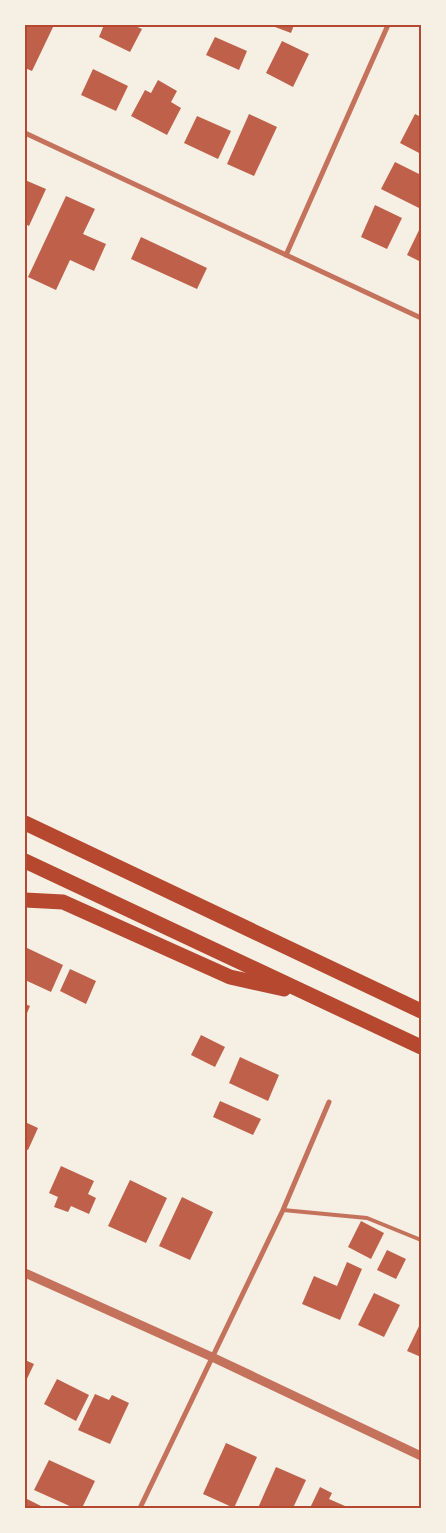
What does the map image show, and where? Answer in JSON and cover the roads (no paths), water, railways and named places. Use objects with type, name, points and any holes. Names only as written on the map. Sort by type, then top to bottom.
[{"type":"highway","points":[[25,823],[421,1012]]},
{"type":"highway","points":[[25,861],[421,1047]]},
{"type":"highway","points":[[25,900],[63,902],[230,977],[311,994]]},
{"type":"street","points":[[286,255],[388,25]]},
{"type":"street","points":[[25,133],[421,318]]},
{"type":"street","points":[[140,1508],[284,1210],[329,1102]]},
{"type":"street","points":[[25,1272],[212,1357],[421,1456]]},
{"type":"lane","points":[[284,1210],[367,1218],[421,1240]]}]
